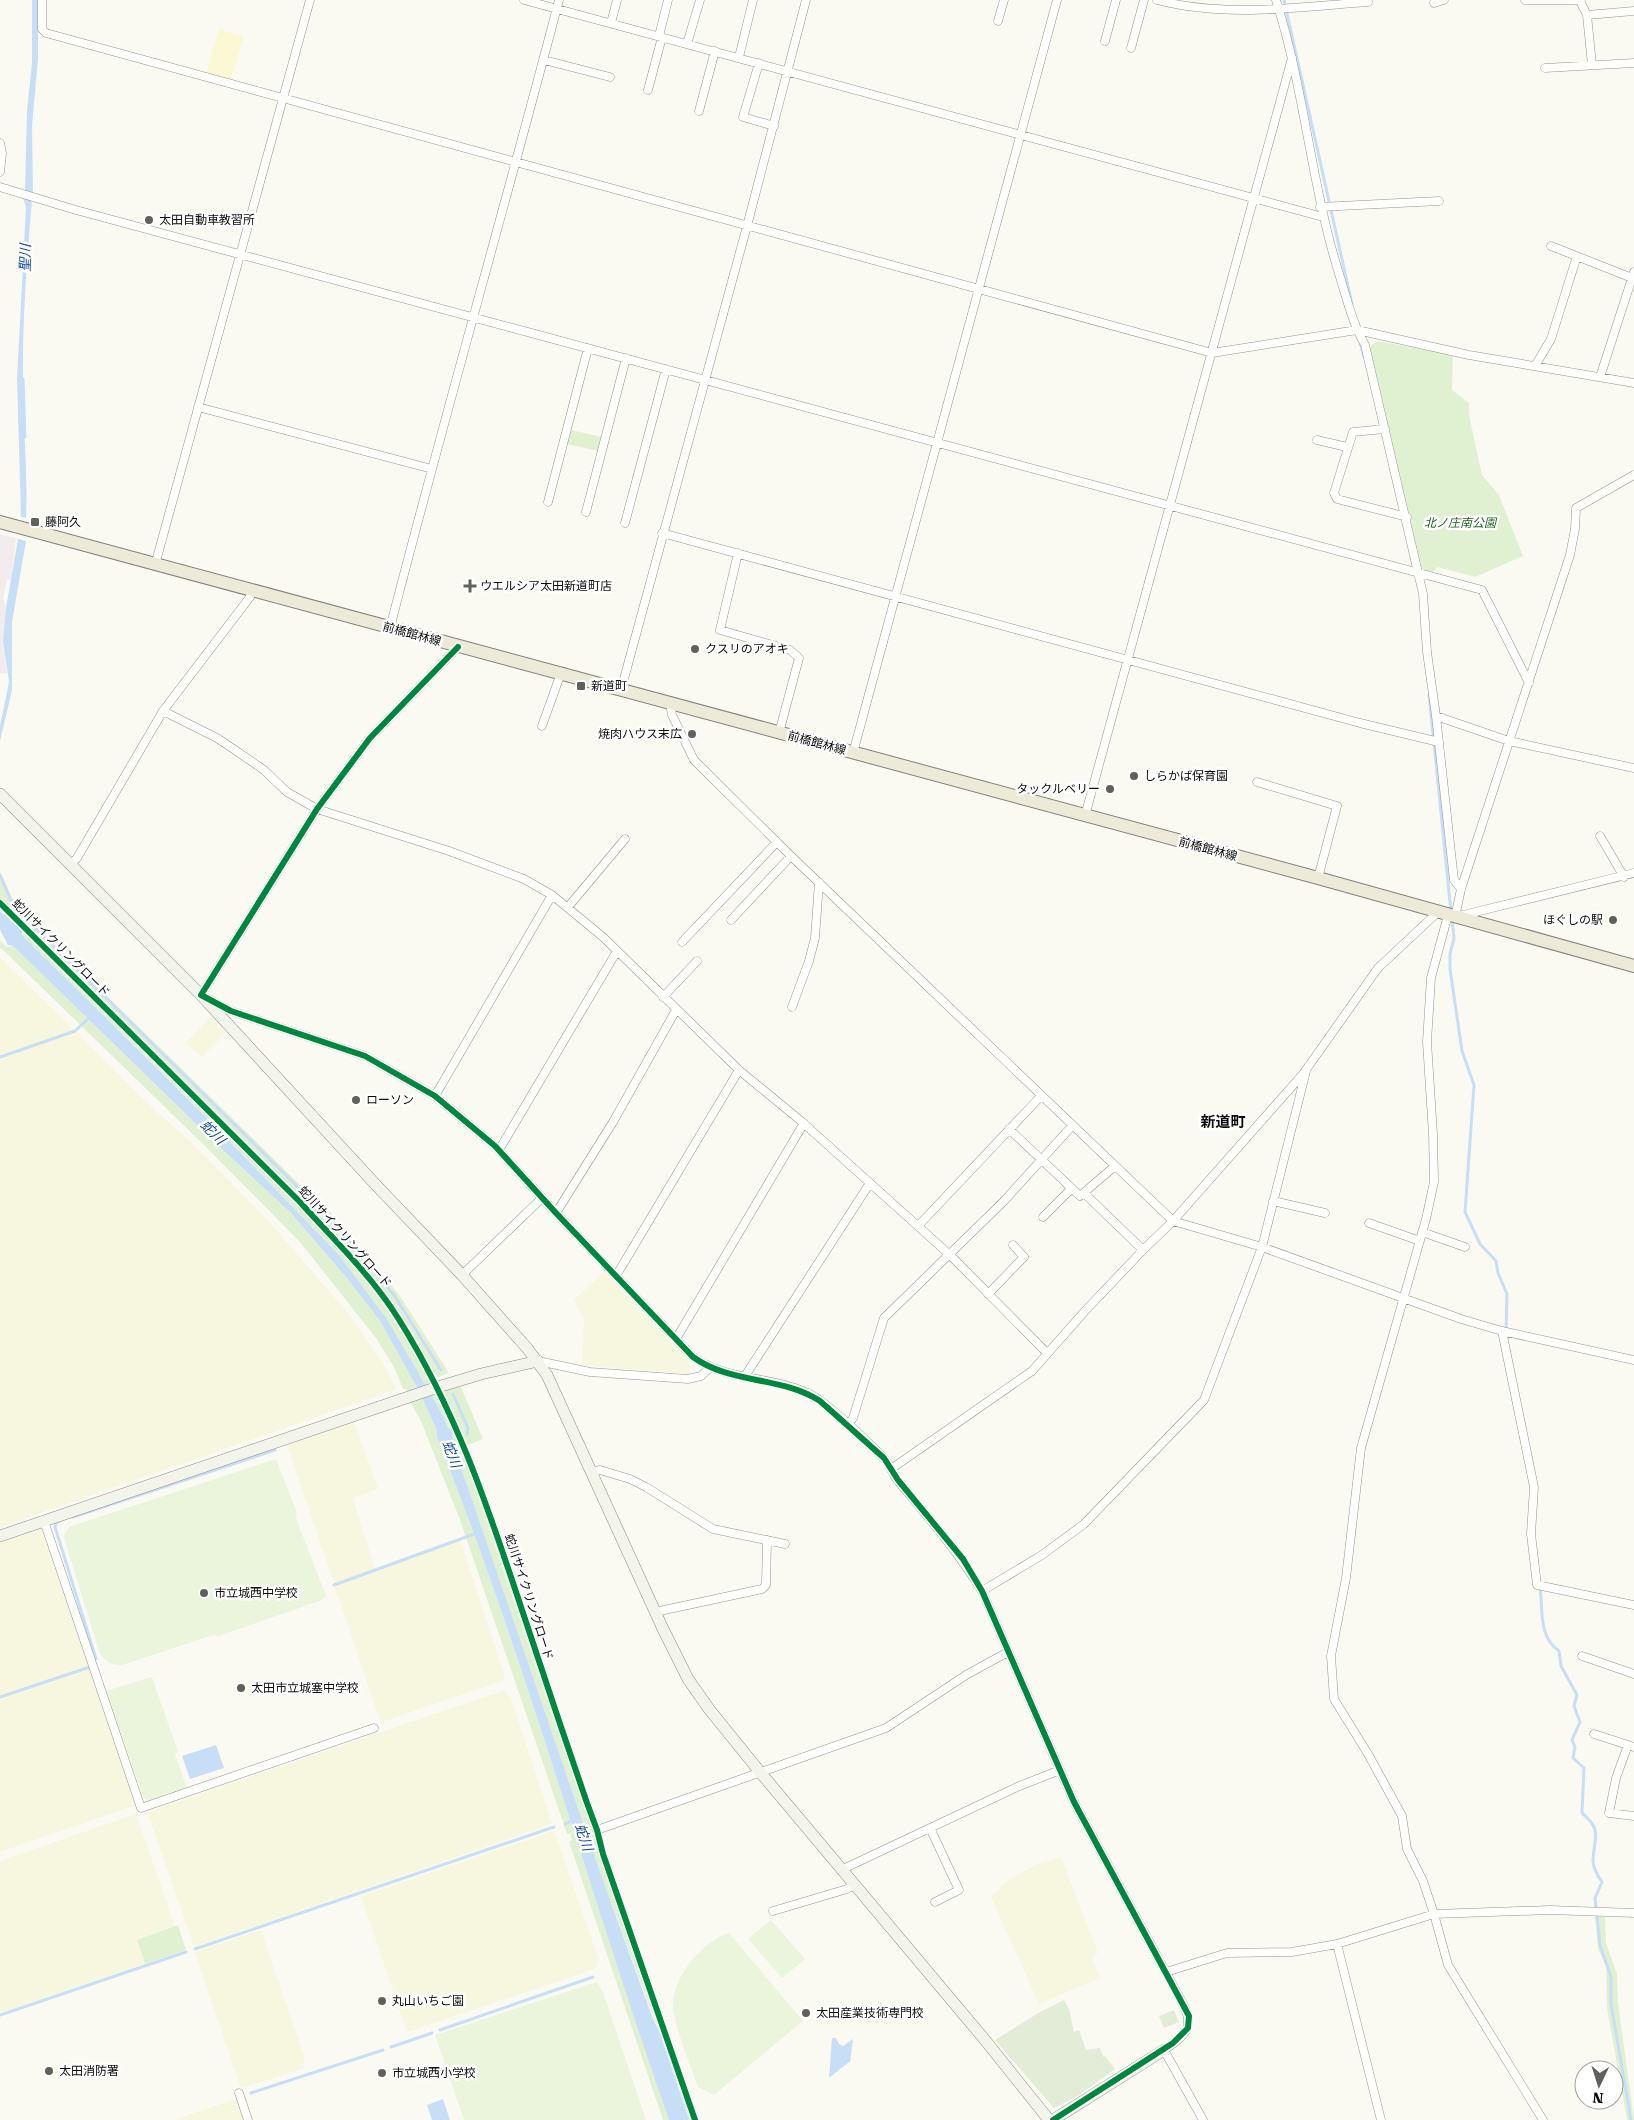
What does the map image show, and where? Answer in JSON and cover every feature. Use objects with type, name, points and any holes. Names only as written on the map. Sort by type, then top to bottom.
[{"type":"main road","name":"前橋館林線","points":[[0,522],[1318,878],[1634,966]]},
{"type":"street","points":[[42,0],[42,29],[46,33],[1212,353],[1357,330],[1469,355],[1634,383]]},
{"type":"street","points":[[155,565],[310,0]]},
{"type":"street","points":[[524,0],[1322,217]]},
{"type":"street","points":[[390,628],[559,0]]},
{"type":"street","points":[[611,23],[617,0]]},
{"type":"street","points":[[648,90],[668,0]]},
{"type":"street","points":[[687,44],[700,0]]},
{"type":"street","points":[[739,58],[753,0]]},
{"type":"street","points":[[621,690],[662,533],[748,226],[806,0]]},
{"type":"street","points":[[998,21],[1004,0]]},
{"type":"street","points":[[853,753],[1058,0]]},
{"type":"street","points":[[1105,41],[1116,0]]},
{"type":"street","points":[[1131,48],[1144,0]]},
{"type":"street","points":[[1157,0],[1185,7],[1368,2]]},
{"type":"street","points":[[1434,3],[1444,0]]},
{"type":"street","points":[[1525,0],[1581,0],[1587,15],[1592,66]]},
{"type":"street","points":[[1277,4],[1292,56],[1322,217],[1357,330],[1365,345],[1407,517],[1423,594],[1427,652],[1454,880],[1461,888]]},
{"type":"street","points":[[1587,15],[1634,11]]},
{"type":"street","points":[[699,111],[715,51]]},
{"type":"street","points":[[1085,816],[1292,56]]},
{"type":"street","points":[[544,60],[610,77]]},
{"type":"street","points":[[759,63],[743,117],[774,126]]},
{"type":"street","points":[[1545,68],[1634,63]]},
{"type":"street","points":[[0,143],[2,153],[0,172]]},
{"type":"street","points":[[0,187],[33,198],[1482,590],[1530,683]]},
{"type":"street","points":[[1320,207],[1439,201]]},
{"type":"street","points":[[1551,246],[1633,275],[1600,377]]},
{"type":"street","points":[[1535,366],[1552,339],[1576,256]]},
{"type":"street","points":[[548,502],[588,348]]},
{"type":"street","points":[[586,512],[626,358]]},
{"type":"street","points":[[625,523],[666,369]]},
{"type":"street","points":[[198,407],[432,469]]},
{"type":"street","points":[[1385,429],[1353,432],[1334,493],[1337,499],[1407,517]]},
{"type":"street","points":[[1317,440],[1347,447]]},
{"type":"street","points":[[1543,2120],[1448,1965],[1423,1882],[1407,1849],[1402,1816],[1368,1754],[1334,1699],[1332,1656],[1341,1595],[1346,1578],[1361,1448],[1420,1241],[1434,1182],[1427,1042],[1431,978],[1447,915],[1461,888],[1530,683],[1570,555],[1576,529],[1576,508],[1634,475]]},
{"type":"street","points":[[662,533],[1360,723],[1439,742]]},
{"type":"street","points":[[738,553],[720,630],[790,650],[799,658],[779,733]]},
{"type":"street","points":[[71,864],[163,711],[250,598],[252,591]]},
{"type":"street","points":[[201,995],[317,809],[370,738],[458,647]]},
{"type":"street","points":[[542,726],[562,673]]},
{"type":"street","points":[[670,703],[672,715],[694,760],[791,856],[1173,1221],[1262,1247],[1461,1319],[1502,1331],[1634,1360]]},
{"type":"street","points":[[163,711],[229,746],[264,770],[287,792],[317,809],[449,851],[524,878],[552,895],[617,951],[739,1070],[804,1123],[950,1255],[1047,1353]]},
{"type":"street","points":[[1436,716],[1509,741],[1634,768]]},
{"type":"street","points":[[1257,782],[1338,806],[1318,878]]},
{"type":"street","points":[[0,794],[201,995],[376,1185],[462,1275],[538,1361],[547,1375],[655,1612],[688,1679],[709,1709],[760,1772],[1051,2120],[1164,2050],[1182,2036],[1189,2023],[1189,2016],[1074,1802],[982,1591],[963,1559],[898,1480],[884,1458],[848,1425],[808,1394],[710,1368],[693,1357],[556,1214],[499,1150],[434,1096],[365,1056],[231,1011],[201,995]]},
{"type":"street","points":[[1600,836],[1624,877]]},
{"type":"street","points":[[568,907],[625,838]]},
{"type":"street","points":[[682,942],[777,842]]},
{"type":"street","points":[[731,920],[791,856]]},
{"type":"street","points":[[891,1469],[1032,1372],[1047,1353],[1143,1250],[1173,1221],[1307,1069],[1378,968],[1447,915],[1624,877],[1634,873]]},
{"type":"street","points":[[792,1007],[809,961],[815,938],[819,882]]},
{"type":"street","points":[[434,1096],[552,895]]},
{"type":"street","points":[[499,1150],[617,951]]},
{"type":"street","points":[[663,996],[697,961]]},
{"type":"street","points":[[556,1214],[613,1122],[676,1010]]},
{"type":"street","points":[[982,1591],[1042,1555],[1084,1524],[1204,1400],[1262,1247],[1307,1069]]},
{"type":"street","points":[[616,1276],[739,1070]]},
{"type":"street","points":[[918,1226],[1041,1096]]},
{"type":"street","points":[[676,1339],[804,1123]]},
{"type":"street","points":[[848,1425],[853,1418],[884,1318],[950,1255],[1042,1162],[1072,1126]]},
{"type":"street","points":[[1009,1130],[1080,1196],[1115,1166]]},
{"type":"street","points":[[745,1376],[870,1183]]},
{"type":"street","points":[[1043,1217],[1071,1189]]},
{"type":"street","points":[[1084,1193],[1143,1250]]},
{"type":"street","points":[[462,1275],[542,1198]]},
{"type":"street","points":[[1273,1201],[1325,1213]]},
{"type":"street","points":[[1369,1223],[1420,1241]]},
{"type":"street","points":[[1422,1232],[1465,1247]]},
{"type":"street","points":[[988,1294],[1024,1257],[1013,1245]]},
{"type":"street","points":[[1502,1331],[1534,1487],[1531,1534],[1537,1584],[1634,1605]]},
{"type":"street","points":[[0,1536],[408,1397],[481,1374],[538,1361],[590,1372],[688,1379],[701,1376],[710,1368]]},
{"type":"street","points":[[592,1472],[600,1470],[638,1483],[713,1530],[785,1544]]},
{"type":"street","points":[[44,1521],[141,1808],[374,1728]]},
{"type":"street","points":[[655,1612],[762,1589],[766,1585],[767,1540]]},
{"type":"street","points":[[598,1830],[886,1728],[966,1675],[1008,1652]]},
{"type":"street","points":[[1582,1656],[1634,1674]]},
{"type":"street","points":[[1594,1734],[1631,1746],[1616,1778],[1609,1813],[1634,1816]]},
{"type":"street","points":[[843,1869],[1017,1787],[1060,1770]]},
{"type":"street","points":[[930,1828],[959,1890],[935,1902]]},
{"type":"street","points":[[773,1911],[847,1889],[855,1884]]},
{"type":"street","points":[[1166,1972],[1227,1953],[1292,1952],[1338,1944],[1434,1914],[1550,1910],[1634,1913]]},
{"type":"street","points":[[1338,1944],[1381,2120]]},
{"type":"street","points":[[1164,2050],[1203,2120]]},
{"type":"street","points":[[239,2093],[248,2120]]},
{"type":"shaded area","points":[[0,534],[16,538],[11,580],[7,579],[3,598],[6,608],[3,641],[7,673],[0,674]]},
{"type":"green space","name":"北ノ庄南公園","points":[[1377,341],[1453,355],[1452,390],[1469,403],[1469,415],[1482,475],[1499,495],[1523,556],[1475,577],[1438,567],[1431,574],[1422,569],[1370,347]]},
{"type":"green space","points":[[567,429],[606,438],[602,452],[563,443]]},
{"type":"green space","points":[[0,872],[16,907],[325,1209],[327,1208],[400,1296],[449,1373],[436,1378],[387,1297],[319,1218],[0,899]]},
{"type":"green space","points":[[25,931],[305,1212],[374,1291],[418,1356],[430,1380],[428,1381],[435,1393],[438,1393],[455,1429],[692,2120],[689,2120],[659,2031],[601,1875],[453,1444],[452,1430],[448,1428],[440,1410],[387,1319],[339,1255],[212,1123],[22,935]]},
{"type":"green space","points":[[0,940],[6,947],[12,945],[224,1151],[290,1212],[346,1277],[380,1321],[418,1389],[436,1428],[437,1437],[500,1606],[669,2120],[663,2120],[569,1842],[572,1840],[570,1833],[567,1834],[460,1520],[421,1421],[410,1402],[413,1401],[406,1389],[403,1389],[394,1367],[376,1338],[300,1242],[206,1147],[0,948]]},
{"type":"green space","points":[[0,957],[157,1112],[193,1144],[271,1224],[348,1313],[382,1362],[397,1389],[0,1527]]},
{"type":"green space","points":[[210,1017],[226,1033],[202,1057],[186,1043]]},
{"type":"green space","points":[[604,1272],[690,1363],[690,1374],[582,1365],[584,1319],[574,1300]]},
{"type":"green space","points":[[455,1386],[456,1388],[461,1387],[483,1439],[466,1446],[445,1394],[445,1390]]},
{"type":"green space","points":[[354,1422],[378,1489],[353,1498],[375,1570],[460,1539],[505,1677],[502,1681],[382,1722],[380,1721],[288,1447],[288,1444]]},
{"type":"green space","points":[[276,1459],[326,1596],[322,1600],[219,1636],[213,1635],[122,1665],[105,1660],[99,1651],[64,1538],[69,1527]]},
{"type":"green space","points":[[41,1529],[44,1531],[136,1805],[0,1852],[0,1543]]},
{"type":"green space","points":[[152,1677],[178,1752],[175,1754],[187,1788],[149,1801],[144,1798],[106,1691]]},
{"type":"green space","points":[[505,1690],[508,1696],[510,1695],[552,1824],[194,1947],[148,1814],[150,1811]]},
{"type":"green space","points":[[136,1814],[175,1926],[137,1940],[145,1964],[0,2013],[0,1861]]},
{"type":"green space","points":[[554,1831],[599,1960],[595,1969],[407,2032],[361,1896]]},
{"type":"green space","points":[[1061,1857],[1098,1953],[1092,1957],[1100,1978],[1039,2004],[991,1897],[1008,1880],[1039,1863]]},
{"type":"green space","points":[[1595,1916],[1605,1917],[1606,1943],[1617,1974],[1618,2003],[1634,2120],[1627,2120],[1624,2103],[1624,2060],[1616,2060],[1607,2008],[1606,1966],[1598,1949]]},
{"type":"green space","points":[[771,1920],[805,1959],[782,1978],[748,1939]]},
{"type":"green space","points":[[178,1925],[186,1950],[145,1964],[137,1940]]},
{"type":"green space","points":[[261,1930],[305,2059],[303,2062],[304,2068],[243,2088],[240,2086],[195,1952]]},
{"type":"green space","points":[[729,1933],[803,2021],[714,2095],[698,2087],[679,2033],[673,2002],[681,1977],[688,1965],[707,1945]]},
{"type":"green space","points":[[597,1982],[604,1995],[646,2120],[464,2120],[435,2035]]},
{"type":"green space","points":[[1064,2000],[1069,2009],[1074,2032],[1079,2030],[1086,2050],[1100,2048],[1103,2057],[1105,2056],[1115,2069],[1078,2096],[1054,2108],[995,2040],[1040,2012]]},
{"type":"green space","points":[[1174,2010],[1179,2022],[1164,2028],[1159,2016]]},
{"type":"green space","points":[[237,2100],[244,2120],[173,2120]]},
{"type":"sand","points":[[219,29],[244,36],[230,82],[206,74]]},
{"type":"water","points":[[32,0],[38,0],[38,59],[32,126],[33,195],[25,193],[27,110],[32,63]]},
{"type":"water","points":[[23,198],[32,200],[23,336],[26,518],[21,517],[17,379],[26,207]]},
{"type":"water","points":[[18,539],[26,541],[12,622],[12,690],[0,741],[0,726],[9,682],[3,641],[6,608]]},
{"type":"water","name":"蛇川","points":[[0,911],[212,1123],[339,1255],[387,1319],[440,1410],[448,1428],[452,1430],[453,1444],[601,1875],[659,2031],[689,2120],[669,2120],[500,1606],[437,1437],[436,1428],[418,1389],[380,1321],[346,1277],[290,1212],[224,1151],[12,945],[8,945],[0,930]]},
{"type":"water","points":[[216,1745],[224,1768],[190,1779],[182,1756]]},
{"type":"water","points":[[832,2038],[836,2038],[839,2044],[843,2046],[853,2039],[850,2063],[829,2078]]},
{"type":"water","points":[[443,2099],[450,2120],[432,2120],[427,2105]]},
{"type":"waterway","points":[[1284,0],[1352,304]]},
{"type":"waterway","points":[[1360,342],[1364,357]]},
{"type":"waterway","name":"聖川","points":[[23,379],[25,437]]},
{"type":"waterway","points":[[1429,694],[1451,912]]},
{"type":"waterway","name":"聖川","points":[[0,875],[14,907],[325,1214],[394,1295],[441,1370]]},
{"type":"waterway","points":[[1452,918],[1454,938],[1450,954],[1450,969],[1462,1051],[1474,1085],[1465,1212],[1480,1244],[1496,1261],[1498,1273],[1507,1294],[1506,1331]]},
{"type":"waterway","points":[[0,1057],[75,1031],[91,1016]]},
{"type":"waterway","name":"聖川","points":[[453,1394],[468,1428],[467,1434]]},
{"type":"waterway","points":[[73,1517],[275,1450]]},
{"type":"waterway","points":[[60,1521],[56,1523],[55,1527],[96,1659]]},
{"type":"waterway","points":[[334,1585],[477,1533]]},
{"type":"waterway","points":[[1540,1586],[1545,1630],[1552,1645],[1559,1651],[1561,1666],[1577,1695],[1574,1706],[1580,1722],[1572,1740],[1575,1747],[1573,1758],[1584,1768],[1582,1813],[1589,1819],[1596,1834],[1593,1863],[1602,1882],[1595,1898],[1600,1945],[1611,1977],[1611,2004],[1631,2120]]},
{"type":"waterway","points":[[0,1697],[90,1667]]},
{"type":"waterway","name":"蛇川","points":[[565,1824],[573,1820]]},
{"type":"waterway","points":[[195,1949],[554,1827]]},
{"type":"waterway","points":[[0,2015],[186,1952]]},
{"type":"waterway","points":[[440,2030],[593,1977]]},
{"type":"waterway","points":[[391,2047],[432,2033]]},
{"type":"waterway","points":[[251,2093],[383,2050]]},
{"type":"cycle path","points":[[458,647],[370,738],[317,809],[201,995],[231,1011],[365,1056],[435,1096],[495,1146],[693,1357],[707,1366],[723,1372],[789,1387],[820,1401],[884,1458],[898,1480],[963,1559],[982,1591],[1074,1802],[1189,2016],[1188,2028],[1173,2043],[1053,2120]]},
{"type":"cycle path","name":"蛇川サイクリングロード","points":[[0,903],[300,1202],[376,1287],[398,1318],[419,1353],[454,1424],[483,1497],[695,2120]]},
{"type":"place","name":"太田自動車教習所","points":[[149,220]]},
{"type":"place","name":"藤阿久","points":[[35,522]]},
{"type":"place","name":"ウエルシア太田新道町店","points":[[470,586]]},
{"type":"place","name":"クスリのアオキ","points":[[695,649]]},
{"type":"place","name":"新道町","points":[[581,686]]},
{"type":"place","name":"焼肉ハウス末広","points":[[692,734]]},
{"type":"place","name":"しらかば保育園","points":[[1134,776]]},
{"type":"place","name":"タックルベリー","points":[[1110,789]]},
{"type":"place","name":"ほぐしの駅","points":[[1613,920]]},
{"type":"place","name":"ローソン","points":[[356,1100]]},
{"type":"place","name":"市立城西中学校","points":[[204,1593]]},
{"type":"place","name":"太田市立城塞中学校","points":[[241,1688]]},
{"type":"place","name":"丸山いちご園","points":[[382,2001]]},
{"type":"place","name":"太田産業技術専門校","points":[[806,2013]]},
{"type":"place","name":"太田消防署","points":[[49,2071]]},
{"type":"place","name":"市立城西小学校","points":[[382,2073]]},
{"type":"district","name":"新道町","points":[[1223,1122]]}]
